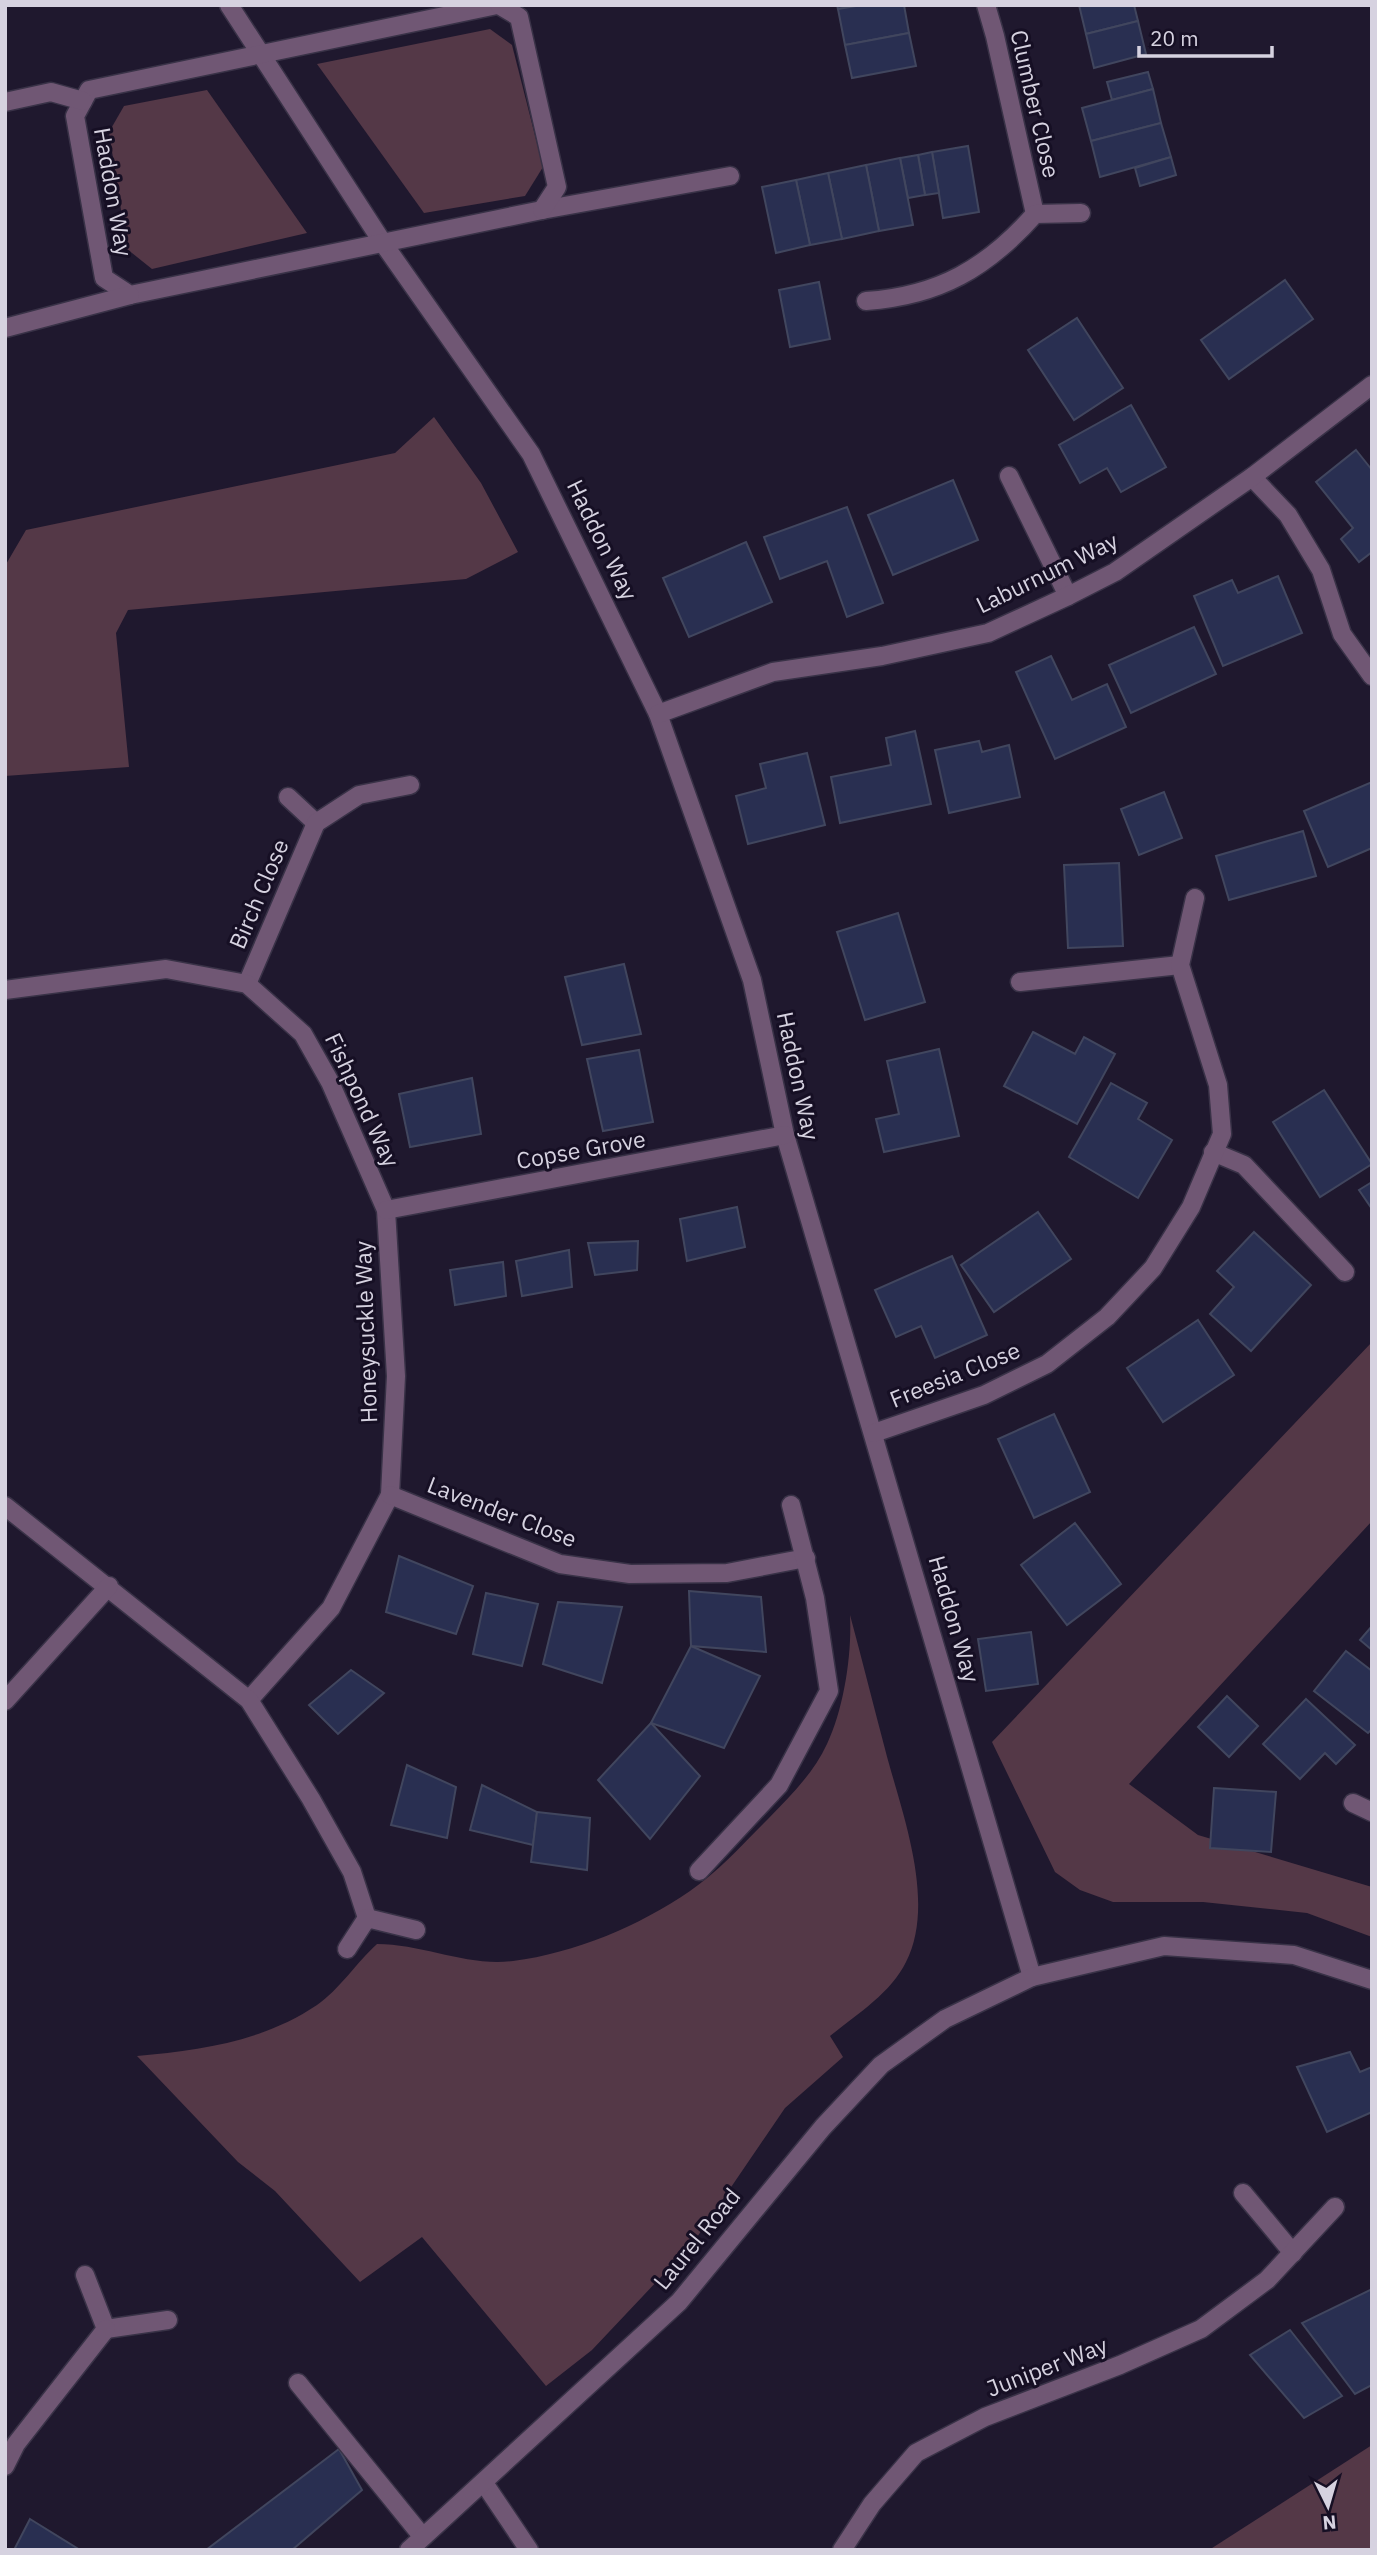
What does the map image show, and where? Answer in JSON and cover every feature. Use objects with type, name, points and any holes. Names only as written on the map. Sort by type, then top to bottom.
[{"type":"street","name":"Haddon Way","points":[[229,5],[383,243],[531,454],[658,714],[752,980],[785,1135],[1032,1977]]},
{"type":"street","name":"Clumber Close","points":[[986,5],[1035,214]]},
{"type":"street","name":"Haddon Way","points":[[130,295],[104,278],[75,117],[89,90],[262,54],[505,7],[519,17],[557,187],[542,211]]},
{"type":"street","points":[[5,102],[51,92],[83,101]]},
{"type":"street","points":[[5,328],[130,295],[542,211],[730,176]]},
{"type":"street","name":"Clumber Close","points":[[866,301],[902,299],[968,274],[1013,239],[1035,214],[1080,213]]},
{"type":"street","name":"Laburnum Way","points":[[658,714],[773,672],[882,656],[988,633],[1115,572],[1252,477],[1372,385]]},
{"type":"street","points":[[1009,476],[1068,596]]},
{"type":"street","points":[[1252,477],[1288,515],[1321,570],[1342,634],[1372,676]]},
{"type":"street","name":"Birch Close","points":[[247,984],[316,822],[359,795],[410,785]]},
{"type":"street","name":"Birch Close","points":[[288,797],[316,822]]},
{"type":"street","points":[[1020,982],[1180,965],[1195,898]]},
{"type":"street","name":"Freesia Close","points":[[874,1433],[984,1395],[1046,1364],[1107,1317],[1153,1268],[1191,1207],[1222,1134],[1218,1085],[1180,965]]},
{"type":"street","points":[[5,990],[166,969],[247,984]]},
{"type":"street","name":"Fishpond Way","points":[[247,984],[303,1034],[330,1082],[386,1210]]},
{"type":"street","name":"Copse Grove","points":[[386,1210],[785,1135]]},
{"type":"street","points":[[1213,1152],[1244,1164],[1345,1272]]},
{"type":"street","name":"Honeysuckle Way","points":[[249,1700],[331,1608],[390,1495],[396,1376],[386,1210]]},
{"type":"street","name":"Lavender Close","points":[[390,1495],[560,1564],[630,1574],[727,1573],[806,1558]]},
{"type":"street","points":[[699,1871],[779,1785],[829,1691],[815,1598],[791,1505]]},
{"type":"street","points":[[5,1506],[109,1586],[249,1700],[312,1799],[345,1860],[368,1918]]},
{"type":"street","points":[[5,1701],[109,1586]]},
{"type":"street","points":[[1353,1803],[1372,1812]]},
{"type":"street","points":[[368,1918],[416,1930]]},
{"type":"street","points":[[347,1949],[368,1918]]},
{"type":"street","name":"Laurel Road","points":[[409,2550],[679,2302],[822,2127],[881,2065],[945,2019],[1032,1977],[1164,1945],[1294,1955],[1372,1980]]},
{"type":"street","points":[[1243,2193],[1293,2253]]},
{"type":"street","name":"Juniper Way","points":[[842,2550],[872,2504],[916,2453],[985,2417],[1120,2365],[1200,2329],[1267,2280],[1335,2207]]},
{"type":"street","points":[[85,2275],[106,2329]]},
{"type":"street","points":[[5,2466],[16,2444],[106,2329],[168,2319]]},
{"type":"street","points":[[298,2383],[422,2536]]},
{"type":"street","points":[[484,2483],[529,2550]]},
{"type":"shaded area","points":[[490,29],[512,45],[543,167],[525,196],[424,213],[317,64]]},
{"type":"shaded area","points":[[207,90],[307,233],[152,269],[127,249],[109,132],[124,106]]},
{"type":"shaded area","points":[[434,417],[481,483],[518,552],[466,579],[128,610],[116,633],[129,767],[5,776],[5,566],[26,530],[395,453]]},
{"type":"shaded area","points":[[1372,1342],[1372,1521],[1129,1784],[1198,1835],[1372,1887],[1372,1937],[1307,1913],[1203,1902],[1113,1902],[1080,1890],[1055,1872],[992,1742]]},
{"type":"shaded area","points":[[850,1615],[913,1856],[918,1912],[915,1938],[906,1962],[882,1994],[830,2036],[843,2057],[785,2108],[693,2243],[592,2350],[546,2386],[422,2237],[360,2282],[275,2191],[238,2162],[137,2056],[207,2047],[275,2028],[325,1999],[377,1944],[479,1961],[513,1961],[583,1945],[650,1916],[670,1904],[730,1857],[793,1793],[821,1755],[833,1730],[842,1698],[850,1647]]},
{"type":"shaded area","points":[[1372,2445],[1372,2550],[1209,2550]]},
{"type":"building","points":[[837,5],[862,5],[838,9]]},
{"type":"building","points":[[862,5],[904,5],[909,33],[845,45],[838,9]]},
{"type":"building","points":[[1079,5],[1134,5],[1138,21],[1086,34]]},
{"type":"building","points":[[1138,21],[1146,54],[1094,68],[1086,34]]},
{"type":"building","points":[[909,33],[916,66],[852,78],[845,45]]},
{"type":"building","points":[[1148,72],[1153,89],[1112,100],[1107,82]]},
{"type":"building","points":[[1153,89],[1161,123],[1091,141],[1082,108]]},
{"type":"building","points":[[1161,123],[1171,157],[1100,177],[1091,141]]},
{"type":"building","points":[[968,146],[979,212],[943,218],[932,152]]},
{"type":"building","points":[[932,152],[939,193],[925,195],[918,155]]},
{"type":"building","points":[[918,155],[925,195],[908,198],[900,158]]},
{"type":"building","points":[[1171,157],[1176,175],[1140,186],[1135,168]]},
{"type":"building","points":[[900,158],[913,225],[879,231],[866,165]]},
{"type":"building","points":[[866,165],[879,231],[842,239],[828,173]]},
{"type":"building","points":[[828,173],[842,239],[810,245],[796,180]]},
{"type":"building","points":[[796,180],[810,245],[776,253],[762,187]]},
{"type":"building","points":[[1285,280],[1313,319],[1229,379],[1201,340]]},
{"type":"building","points":[[819,282],[830,339],[790,347],[779,290]]},
{"type":"building","points":[[1077,318],[1123,388],[1074,420],[1028,350]]},
{"type":"building","points":[[1131,405],[1166,467],[1121,492],[1107,468],[1080,483],[1059,445]]},
{"type":"building","points":[[1356,450],[1372,470],[1372,552],[1359,562],[1341,539],[1353,528],[1316,482]]},
{"type":"building","points":[[953,480],[978,540],[893,575],[868,515]]},
{"type":"building","points":[[847,507],[883,603],[847,617],[827,561],[780,579],[764,537]]},
{"type":"building","points":[[746,542],[772,602],[689,637],[663,578]]},
{"type":"building","points":[[1278,576],[1302,633],[1223,666],[1194,596],[1232,580],[1238,593]]},
{"type":"building","points":[[1194,627],[1216,674],[1131,713],[1109,665]]},
{"type":"building","points":[[1051,656],[1072,700],[1107,684],[1126,727],[1055,759],[1016,672]]},
{"type":"building","points":[[915,731],[931,804],[840,823],[831,777],[891,765],[886,738]]},
{"type":"building","points":[[979,741],[982,752],[1009,745],[1020,797],[949,813],[935,750]]},
{"type":"building","points":[[807,753],[825,825],[748,844],[736,796],[766,788],[760,764]]},
{"type":"building","points":[[1372,782],[1372,848],[1328,867],[1304,811]]},
{"type":"building","points":[[1164,792],[1182,838],[1139,855],[1121,809]]},
{"type":"building","points":[[1303,831],[1316,876],[1229,900],[1216,856]]},
{"type":"building","points":[[1119,863],[1123,946],[1068,948],[1064,865]]},
{"type":"building","points":[[898,913],[925,1002],[865,1020],[837,932]]},
{"type":"building","points":[[624,964],[641,1034],[582,1045],[565,977]]},
{"type":"building","points":[[1033,1032],[1075,1054],[1084,1037],[1115,1054],[1077,1124],[1004,1086]]},
{"type":"building","points":[[939,1049],[959,1136],[884,1152],[876,1119],[899,1114],[887,1061]]},
{"type":"building","points":[[639,1050],[653,1122],[603,1131],[587,1059]]},
{"type":"building","points":[[472,1078],[481,1134],[410,1147],[399,1094]]},
{"type":"building","points":[[1111,1083],[1147,1103],[1138,1119],[1172,1140],[1138,1198],[1069,1157]]},
{"type":"building","points":[[1324,1090],[1372,1164],[1320,1197],[1273,1122]]},
{"type":"building","points":[[1372,1182],[1372,1209],[1359,1190]]},
{"type":"building","points":[[737,1207],[745,1247],[687,1261],[680,1219]]},
{"type":"building","points":[[1038,1212],[1071,1259],[994,1312],[961,1265]]},
{"type":"building","points":[[1254,1232],[1311,1285],[1251,1351],[1210,1314],[1234,1287],[1217,1271]]},
{"type":"building","points":[[638,1241],[637,1270],[595,1275],[588,1243]]},
{"type":"building","points":[[569,1250],[572,1287],[522,1296],[516,1261]]},
{"type":"building","points":[[952,1256],[987,1335],[935,1358],[921,1326],[896,1337],[875,1290]]},
{"type":"building","points":[[503,1262],[506,1296],[455,1305],[450,1270]]},
{"type":"building","points":[[1198,1320],[1234,1375],[1163,1422],[1127,1368]]},
{"type":"building","points":[[1054,1414],[1090,1492],[1034,1518],[998,1439]]},
{"type":"building","points":[[1075,1523],[1121,1584],[1067,1625],[1021,1565]]},
{"type":"building","points":[[399,1556],[473,1586],[456,1634],[386,1612]]},
{"type":"building","points":[[689,1591],[761,1597],[766,1652],[691,1646]]},
{"type":"building","points":[[486,1593],[538,1604],[522,1666],[473,1654]]},
{"type":"building","points":[[558,1602],[622,1607],[602,1683],[543,1664]]},
{"type":"building","points":[[1372,1626],[1372,1650],[1360,1640]]},
{"type":"building","points":[[1031,1632],[1038,1684],[986,1691],[978,1639]]},
{"type":"building","points":[[691,1646],[760,1676],[724,1748],[651,1723]]},
{"type":"building","points":[[1346,1651],[1372,1671],[1372,1729],[1368,1733],[1314,1691]]},
{"type":"building","points":[[351,1670],[384,1693],[338,1734],[309,1705]]},
{"type":"building","points":[[1227,1696],[1258,1726],[1229,1757],[1198,1727]]},
{"type":"building","points":[[1306,1699],[1355,1745],[1336,1764],[1325,1753],[1300,1779],[1263,1744]]},
{"type":"building","points":[[651,1723],[700,1776],[650,1839],[598,1780]]},
{"type":"building","points":[[407,1765],[456,1787],[447,1838],[391,1825]]},
{"type":"building","points":[[482,1785],[537,1812],[533,1845],[470,1830]]},
{"type":"building","points":[[1214,1788],[1276,1792],[1271,1852],[1210,1848]]},
{"type":"building","points":[[537,1812],[590,1818],[587,1870],[531,1862]]},
{"type":"building","points":[[1350,2052],[1360,2072],[1372,2067],[1372,2112],[1327,2132],[1297,2067]]},
{"type":"building","points":[[1372,2289],[1372,2385],[1355,2394],[1302,2323]]},
{"type":"building","points":[[1290,2330],[1342,2396],[1304,2418],[1250,2355]]},
{"type":"building","points":[[339,2449],[362,2490],[292,2550],[206,2550]]},
{"type":"building","points":[[30,2519],[80,2550],[14,2550]]}]
